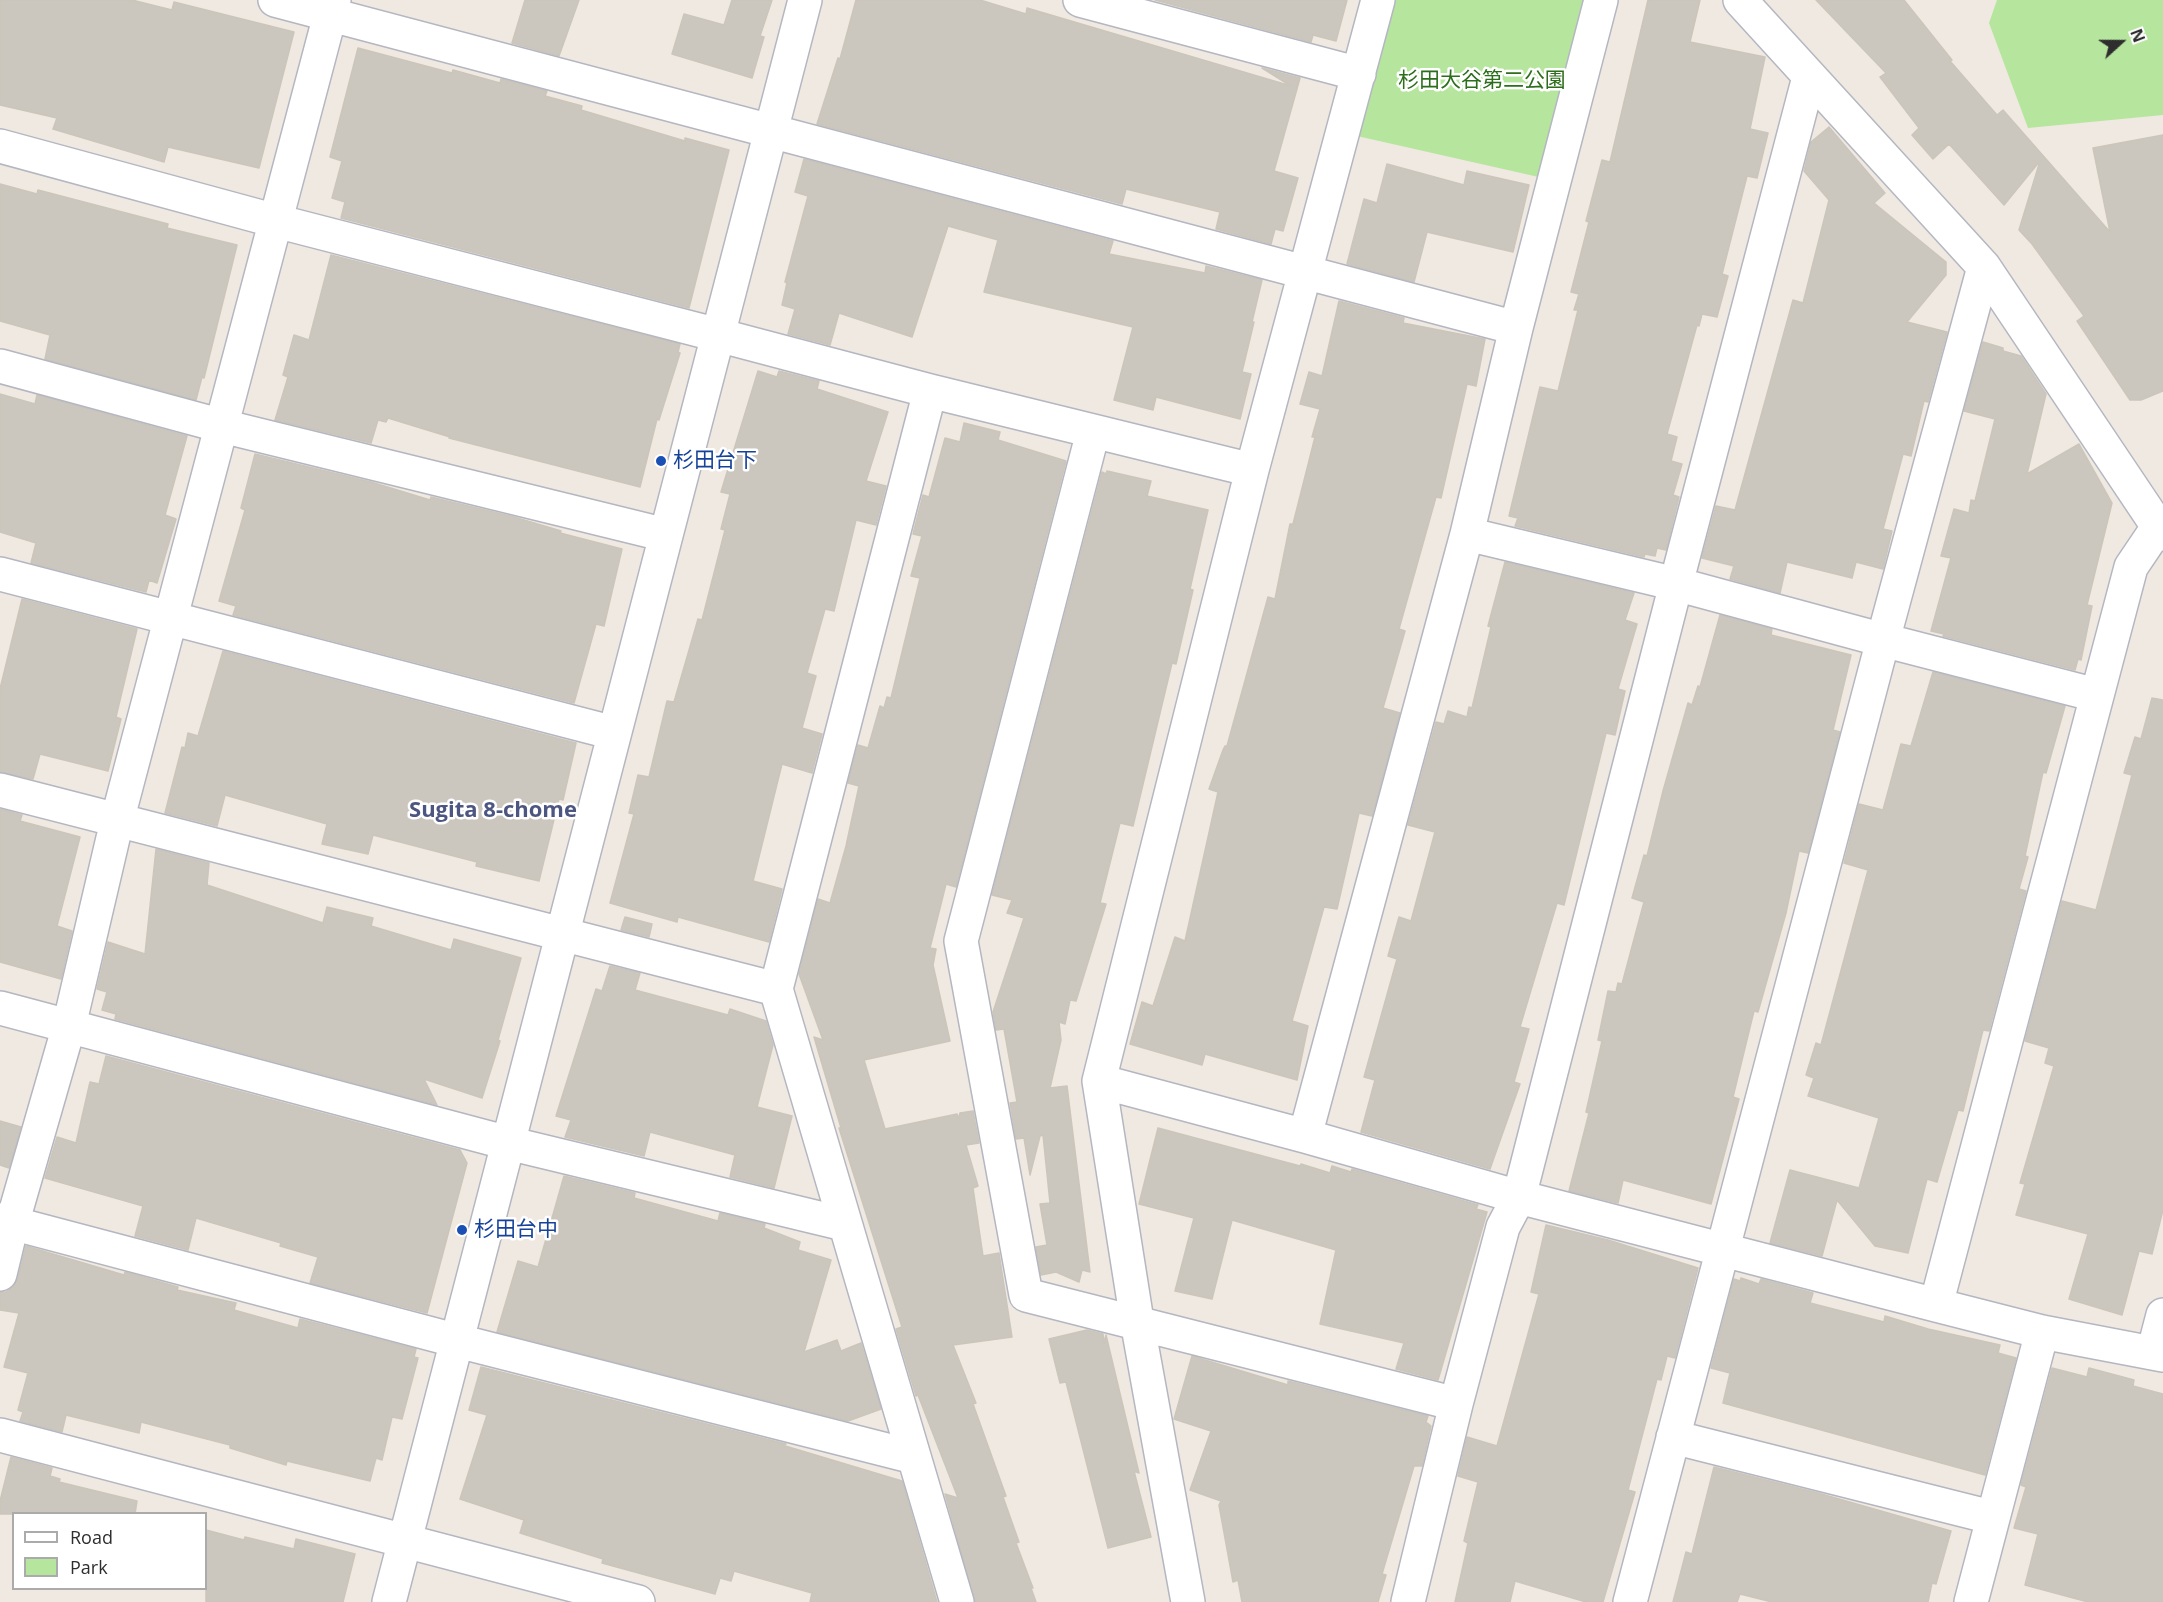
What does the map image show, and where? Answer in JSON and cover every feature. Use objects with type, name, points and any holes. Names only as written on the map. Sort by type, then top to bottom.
[{"type":"street","points":[[275,0],[332,7],[770,131],[1516,328]]},
{"type":"street","points":[[389,1602],[805,0]]},
{"type":"street","points":[[1080,0],[1359,74]]},
{"type":"street","points":[[1188,1602],[1137,1322],[1099,1081],[1252,470],[1378,0]]},
{"type":"street","points":[[1305,1136],[1467,534],[1516,328],[1601,0]]},
{"type":"street","points":[[1740,0],[1984,267],[2161,528],[2131,567],[1936,1305]]},
{"type":"street","points":[[0,1274],[6,1222],[69,1026],[117,821],[332,7]]},
{"type":"street","points":[[1408,1602],[1456,1404],[1503,1227],[1520,1197],[1676,584],[1809,77]]},
{"type":"street","points":[[0,146],[276,221],[718,334],[930,392],[1252,470]]},
{"type":"street","points":[[1630,1602],[1883,640],[1984,267]]},
{"type":"street","points":[[0,366],[222,426],[666,535]]},
{"type":"street","points":[[930,392],[776,989],[957,1602]]},
{"type":"street","points":[[1093,432],[961,941],[1026,1294],[1456,1404]]},
{"type":"street","points":[[1467,534],[1676,584],[2096,695]]},
{"type":"street","points":[[0,574],[614,734]]},
{"type":"street","points":[[0,790],[776,989]]},
{"type":"street","points":[[0,1008],[508,1143],[844,1224]]},
{"type":"street","points":[[1099,1081],[1520,1197],[2042,1332],[2158,1354],[2163,1315]]},
{"type":"street","points":[[6,1222],[458,1341],[914,1456]]},
{"type":"street","points":[[1971,1602],[2042,1332]]},
{"type":"street","points":[[0,1435],[638,1602]]},
{"type":"street","points":[[1673,1437],[1992,1517]]},
{"type":"green space","name":"杉田大谷第二公園","points":[[1394,0],[1590,0],[1543,178],[1357,136]]},
{"type":"green space","points":[[1997,0],[2163,0],[2163,115],[2028,128],[1989,23]]},
{"type":"building","points":[[0,0],[132,0],[172,10],[174,2],[294,32],[259,168],[168,147],[164,162],[53,129],[57,118],[0,105]]},
{"type":"building","points":[[525,0],[579,0],[559,56],[512,43]]},
{"type":"building","points":[[732,0],[772,0],[760,36],[764,37],[752,78],[672,54],[684,14],[724,25]]},
{"type":"building","points":[[856,0],[980,0],[1026,14],[1027,8],[1291,86],[1262,68],[1300,78],[1274,171],[1298,178],[1283,231],[1275,229],[1271,244],[1216,229],[1220,212],[1126,189],[1122,204],[817,124],[838,58],[840,59]]},
{"type":"building","points":[[1155,0],[1347,0],[1336,41],[1313,35],[1311,42]]},
{"type":"building","points":[[1648,0],[1700,0],[1690,42],[1765,57],[1750,129],[1768,133],[1757,178],[1747,176],[1722,274],[1728,276],[1717,317],[1702,314],[1699,326],[1697,325],[1667,434],[1677,437],[1671,461],[1682,464],[1673,495],[1679,497],[1666,550],[1657,548],[1655,556],[1645,554],[1644,557],[1515,526],[1518,518],[1509,516],[1540,387],[1558,391],[1578,310],[1574,310],[1579,294],[1571,292],[1589,222],[1586,221],[1602,160],[1610,162]]},
{"type":"building","points":[[1816,0],[1904,0],[1952,60],[1950,61],[1997,115],[2003,110],[2110,232],[2093,148],[2163,135],[2163,391],[2141,400],[2130,400],[2077,321],[2084,316],[2032,244],[2019,230],[2040,161],[2004,205],[1949,144],[1933,159],[1912,135],[1919,128],[1880,77],[1886,73]]},
{"type":"building","points":[[358,48],[452,73],[453,70],[500,83],[501,79],[547,91],[545,96],[582,106],[581,110],[685,141],[685,138],[729,150],[689,308],[341,218],[345,202],[332,198],[342,161],[330,157]]},
{"type":"building","points":[[1829,127],[1885,193],[1874,203],[1946,262],[1946,275],[1907,322],[1947,332],[1928,402],[1924,401],[1911,456],[1903,454],[1883,529],[1892,531],[1883,569],[1856,562],[1852,578],[1787,562],[1780,593],[1730,579],[1734,566],[1702,558],[1716,506],[1735,510],[1793,300],[1803,303],[1829,200],[1804,171],[1811,142]]},
{"type":"building","points":[[804,159],[1113,241],[1109,254],[1205,273],[1206,266],[1262,280],[1242,372],[1251,374],[1240,419],[1156,397],[1153,410],[1114,400],[1133,327],[984,292],[998,240],[948,226],[912,337],[839,313],[830,345],[788,334],[795,309],[782,305],[787,283],[785,282],[808,196],[795,192]]},
{"type":"building","points":[[1387,164],[1464,185],[1467,171],[1529,185],[1513,252],[1427,232],[1414,282],[1347,264],[1364,199],[1377,203]]},
{"type":"building","points":[[0,184],[37,194],[38,190],[168,224],[167,228],[237,245],[204,378],[202,377],[196,400],[45,359],[50,335],[0,321]]},
{"type":"building","points":[[331,255],[680,344],[678,352],[680,353],[659,420],[657,419],[640,487],[449,438],[388,418],[386,422],[378,420],[371,443],[275,420],[288,377],[283,375],[294,335],[309,340]]},
{"type":"building","points":[[1339,301],[1404,318],[1403,323],[1485,339],[1476,386],[1467,384],[1441,498],[1436,497],[1399,629],[1405,631],[1383,708],[1400,713],[1372,816],[1359,813],[1337,909],[1324,907],[1292,1021],[1308,1026],[1297,1080],[1205,1054],[1202,1065],[1130,1044],[1142,1002],[1153,1006],[1175,937],[1185,941],[1218,792],[1209,789],[1223,750],[1227,746],[1268,597],[1275,599],[1290,524],[1293,524],[1315,437],[1312,437],[1320,409],[1300,404],[1309,372],[1322,376]]},
{"type":"building","points":[[1983,342],[2021,356],[2046,394],[2027,474],[2079,444],[2112,503],[2087,605],[2092,606],[2081,660],[2078,659],[2075,670],[1931,631],[1951,558],[1941,556],[1954,509],[1969,513],[1971,500],[1975,501],[1995,419],[1964,411]]},
{"type":"building","points":[[758,371],[777,377],[779,371],[819,381],[817,389],[888,412],[866,481],[886,486],[876,525],[856,520],[834,611],[825,609],[807,673],[816,676],[802,728],[822,734],[812,773],[782,764],[753,881],[782,889],[769,942],[678,917],[677,922],[610,903],[634,814],[629,813],[638,775],[649,777],[667,701],[674,702],[698,619],[702,620],[725,530],[721,529],[730,494],[721,492]]},
{"type":"building","points":[[0,394],[35,404],[37,395],[187,436],[165,515],[176,519],[157,583],[149,580],[146,592],[31,563],[36,543],[0,532]]},
{"type":"building","points":[[964,423],[1000,432],[998,440],[1066,461],[956,887],[946,884],[930,948],[936,949],[933,965],[950,1041],[864,1060],[885,1129],[957,1114],[958,1119],[960,1113],[973,1111],[979,1143],[966,1145],[978,1186],[973,1188],[983,1256],[999,1253],[1012,1337],[953,1345],[976,1403],[973,1404],[1006,1496],[1003,1497],[1019,1542],[1016,1543],[1036,1602],[975,1602],[945,1494],[958,1498],[918,1395],[916,1396],[896,1329],[902,1327],[839,1128],[841,1128],[814,1037],[823,1040],[799,974],[818,899],[830,903],[846,846],[859,786],[848,783],[858,745],[868,748],[880,706],[884,708],[887,697],[891,698],[920,578],[911,576],[922,536],[913,534],[923,495],[929,497],[945,438],[960,442]]},
{"type":"building","points":[[255,454],[371,482],[430,500],[431,497],[514,517],[561,531],[560,533],[622,549],[604,626],[596,624],[574,703],[233,615],[236,606],[219,601],[245,510],[241,508]]},
{"type":"building","points":[[1107,471],[1151,481],[1147,496],[1208,510],[1176,664],[1172,663],[1133,826],[1120,823],[1100,903],[1106,904],[1076,1001],[1070,1000],[1065,1024],[1059,1022],[1061,1040],[1050,1088],[1067,1086],[1090,1272],[1082,1270],[1079,1282],[1056,1272],[1041,1275],[1036,1247],[1047,1245],[1040,1204],[1050,1203],[1043,1135],[1040,1136],[1030,1175],[1024,1138],[1016,1139],[1010,1103],[1017,1102],[1004,1029],[996,1030],[993,1012],[1024,918],[1007,913],[1012,900],[992,895],[1102,472],[1106,474]]},
{"type":"building","points":[[1505,562],[1634,593],[1625,620],[1637,624],[1618,689],[1625,691],[1615,735],[1606,733],[1564,905],[1557,903],[1520,1027],[1529,1029],[1514,1082],[1520,1084],[1490,1169],[1361,1132],[1375,1080],[1364,1077],[1397,959],[1388,956],[1399,917],[1411,921],[1435,832],[1408,825],[1436,722],[1444,724],[1448,711],[1467,717],[1469,707],[1472,708],[1491,627],[1488,626]]},
{"type":"building","points":[[22,599],[137,629],[116,717],[121,719],[108,771],[40,754],[33,779],[0,772],[0,689]]},
{"type":"building","points":[[1720,615],[1772,629],[1771,635],[1851,655],[1833,730],[1840,732],[1808,853],[1799,851],[1786,913],[1758,1012],[1754,1011],[1733,1097],[1739,1099],[1711,1204],[1623,1180],[1618,1203],[1569,1191],[1589,1113],[1586,1112],[1602,1041],[1598,1040],[1608,991],[1616,992],[1618,983],[1622,984],[1644,902],[1632,898],[1644,855],[1647,856],[1688,703],[1692,705],[1698,686],[1700,687]]},
{"type":"building","points":[[223,651],[576,743],[563,800],[559,799],[539,881],[476,866],[477,862],[373,835],[368,854],[322,844],[327,824],[225,795],[217,826],[165,813],[182,747],[185,748],[188,733],[198,736]]},
{"type":"building","points":[[1933,672],[2065,706],[2046,773],[2043,772],[2025,856],[2028,857],[2019,889],[2026,891],[1989,1031],[1983,1030],[1963,1111],[1958,1110],[1937,1182],[1927,1179],[1908,1253],[1875,1246],[1837,1200],[1822,1256],[1770,1243],[1790,1170],[1859,1188],[1879,1118],[1808,1096],[1814,1078],[1806,1075],[1816,1043],[1821,1045],[1868,870],[1844,863],[1859,804],[1883,810],[1901,744],[1911,746]]},
{"type":"building","points":[[2152,698],[2163,700],[2163,1210],[2152,1254],[2139,1251],[2122,1315],[2069,1299],[2088,1234],[2016,1215],[2025,1184],[2020,1183],[2054,1066],[2045,1063],[2049,1048],[2025,1041],[2062,901],[2096,910],[2132,775],[2124,773],[2135,737],[2141,739]]},
{"type":"building","points":[[0,809],[22,815],[20,821],[80,837],[57,926],[72,931],[61,979],[0,962]]},
{"type":"building","points":[[156,849],[209,863],[207,885],[323,923],[327,907],[373,918],[371,926],[451,950],[454,939],[521,958],[498,1040],[500,1041],[482,1098],[424,1079],[437,1105],[115,1019],[116,1014],[102,1010],[107,992],[97,989],[108,942],[145,954]]},
{"type":"building","points":[[625,917],[652,924],[649,937],[621,930]]},
{"type":"building","points":[[610,966],[640,973],[635,990],[728,1015],[730,1009],[766,1021],[773,1045],[757,1107],[792,1116],[774,1188],[730,1177],[735,1155],[650,1132],[644,1156],[565,1137],[571,1120],[556,1116],[596,989],[602,991]]},
{"type":"building","points":[[106,1056],[460,1150],[467,1163],[427,1313],[310,1283],[318,1257],[280,1246],[281,1243],[196,1218],[188,1250],[135,1236],[143,1206],[45,1178],[57,1137],[76,1143],[90,1082],[99,1084]]},
{"type":"building","points":[[0,1121],[21,1127],[9,1168],[0,1165]]},
{"type":"building","points":[[1158,1128],[1330,1173],[1332,1166],[1351,1172],[1352,1169],[1478,1205],[1476,1209],[1487,1212],[1438,1380],[1396,1369],[1404,1343],[1320,1324],[1336,1250],[1232,1220],[1212,1299],[1175,1291],[1194,1218],[1139,1204]]},
{"type":"building","points":[[564,1176],[635,1193],[634,1198],[718,1221],[720,1213],[765,1224],[764,1228],[800,1242],[798,1250],[831,1260],[804,1352],[837,1340],[841,1351],[861,1343],[881,1409],[848,1421],[497,1332],[518,1261],[538,1267]]},
{"type":"building","points":[[1546,1225],[1608,1240],[1698,1268],[1675,1358],[1667,1356],[1661,1380],[1657,1379],[1628,1490],[1635,1492],[1603,1602],[1586,1602],[1515,1581],[1510,1602],[1455,1602],[1468,1543],[1464,1541],[1478,1482],[1458,1476],[1467,1437],[1497,1446],[1539,1294],[1531,1292]]},
{"type":"building","points":[[26,1246],[124,1275],[125,1272],[178,1287],[177,1290],[236,1303],[234,1310],[298,1328],[300,1319],[416,1349],[414,1357],[418,1358],[402,1419],[392,1417],[382,1460],[376,1458],[370,1481],[287,1461],[286,1465],[230,1448],[230,1445],[141,1422],[139,1433],[66,1415],[62,1432],[20,1421],[23,1412],[18,1410],[28,1373],[4,1367],[19,1313],[0,1310],[0,1292],[6,1292],[14,1286]]},
{"type":"building","points":[[1741,1278],[1759,1284],[1761,1279],[1813,1293],[1810,1303],[1884,1322],[1885,1316],[1928,1329],[2000,1345],[1998,1353],[2016,1358],[1985,1475],[1723,1403],[1730,1373],[1711,1368],[1734,1279],[1740,1281]]},
{"type":"building","points":[[1087,1330],[1103,1334],[1104,1343],[1106,1335],[1139,1473],[1134,1471],[1151,1537],[1108,1548],[1066,1382],[1060,1383],[1049,1339]]},
{"type":"building","points":[[1192,1356],[1288,1385],[1288,1381],[1428,1416],[1426,1422],[1431,1426],[1422,1466],[1414,1466],[1382,1574],[1386,1575],[1378,1602],[1242,1602],[1238,1580],[1233,1582],[1219,1505],[1221,1501],[1190,1490],[1211,1431],[1174,1419]]},
{"type":"building","points":[[481,1367],[786,1444],[782,1445],[902,1481],[937,1602],[810,1602],[812,1593],[734,1571],[731,1581],[720,1578],[715,1594],[602,1563],[603,1559],[520,1533],[524,1520],[460,1499],[487,1415],[469,1410]]},
{"type":"building","points":[[2052,1368],[2087,1377],[2089,1368],[2134,1380],[2133,1386],[2163,1394],[2163,1602],[2088,1602],[2025,1585],[2038,1534],[2014,1528],[2026,1487],[2021,1485]]},
{"type":"building","points":[[11,1457],[52,1468],[50,1476],[60,1479],[59,1482],[137,1501],[135,1512],[12,1512],[12,1514],[0,1514],[0,1501]]},
{"type":"building","points":[[1714,1467],[1818,1493],[1951,1531],[1936,1584],[1932,1583],[1928,1602],[1772,1602],[1740,1594],[1737,1602],[1673,1602],[1686,1552],[1692,1554]]},
{"type":"building","points":[[207,1530],[294,1549],[296,1539],[355,1554],[343,1602],[206,1602]]},
{"type":"place","name":"杉田台下","points":[[661,461]]},
{"type":"place","name":"杉田台中","points":[[462,1230]]},
{"type":"district","name":"Sugita 8-chome","points":[[493,811]]}]
